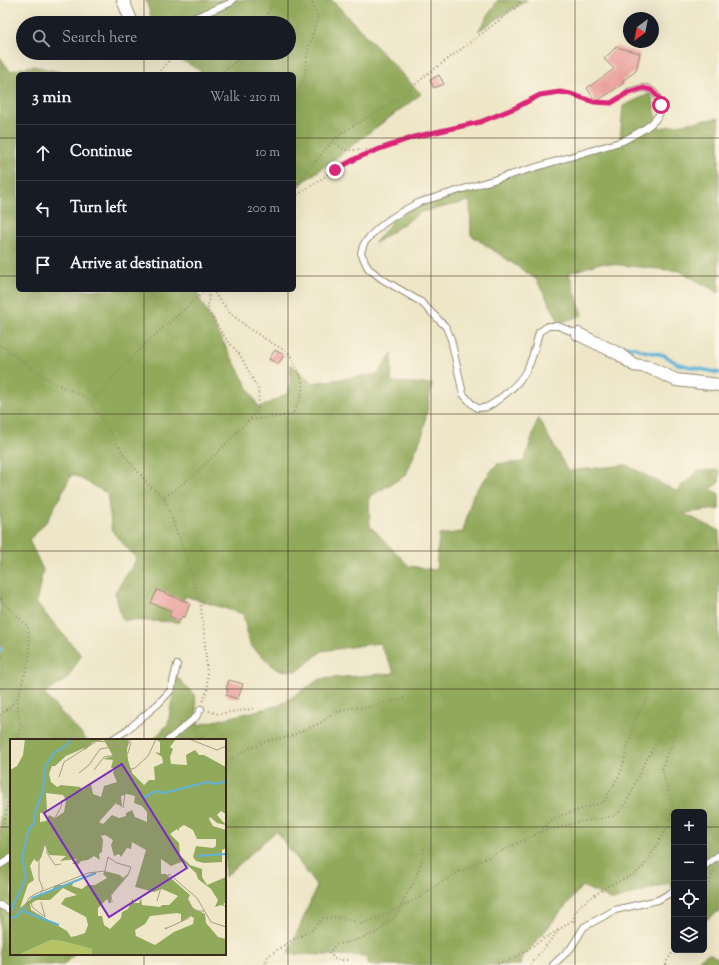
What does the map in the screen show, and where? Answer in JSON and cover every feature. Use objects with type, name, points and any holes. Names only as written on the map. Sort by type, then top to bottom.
[{"type":"street","points":[[123,0],[129,16]]},
{"type":"street","points":[[578,334],[619,354],[634,365],[648,367],[676,380],[719,385]]},
{"type":"lane","points":[[198,16],[230,3],[233,0]]},
{"type":"lane","points":[[578,334],[558,326],[548,326],[539,332],[533,355],[525,374],[515,386],[487,407],[477,408],[463,394],[451,339],[446,327],[421,302],[382,279],[368,268],[361,253],[365,242],[377,229],[398,213],[420,202],[622,140],[651,125],[660,115],[661,105],[658,97],[651,90],[644,88],[629,92]]},
{"type":"lane","points":[[113,739],[127,730],[158,704],[170,690],[177,665]]},
{"type":"lane","points":[[169,739],[196,717],[201,708]]},
{"type":"lane","points":[[707,864],[719,856]]},
{"type":"lane","points":[[0,865],[10,859]]},
{"type":"lane","points":[[553,965],[571,948],[584,927],[615,910],[658,900],[671,893]]},
{"type":"lane","points":[[0,906],[10,911]]},
{"type":"path","points":[[266,16],[274,0]]},
{"type":"path","points":[[296,95],[304,79],[308,50],[318,17],[311,0]]},
{"type":"path","points":[[296,192],[304,174],[343,132],[402,97],[426,75],[517,7],[521,0]]},
{"type":"path","points":[[159,72],[169,60]]},
{"type":"path","points":[[223,72],[237,60]]},
{"type":"path","points":[[296,195],[357,158],[414,137],[480,122],[515,108],[540,95],[560,92],[594,102],[611,103],[629,92]]},
{"type":"path","points":[[334,140],[337,145],[345,150],[377,150]]},
{"type":"path","points":[[91,402],[145,344],[207,292]]},
{"type":"path","points":[[164,498],[190,478],[220,451],[259,407],[258,389],[240,354],[226,339],[208,311],[209,292]]},
{"type":"path","points":[[211,292],[230,313],[251,330],[290,354],[301,378],[303,387],[300,399],[292,414],[249,420]]},
{"type":"path","points":[[0,345],[38,373],[62,387],[84,396],[91,402],[125,456],[150,486],[164,498],[188,561],[200,601],[208,688],[201,708],[218,714],[253,709]]},
{"type":"path","points":[[0,599],[28,627],[30,657],[17,700],[20,726],[17,739]]},
{"type":"path","points":[[226,761],[250,748],[270,740],[289,737],[322,722],[333,713],[350,708],[363,708],[405,698]]},
{"type":"path","points":[[540,833],[554,818],[603,802],[621,772],[635,719],[648,698]]},
{"type":"path","points":[[0,714],[17,700]]},
{"type":"path","points":[[265,965],[268,956],[292,940],[311,931],[323,918],[342,917],[360,924],[376,919],[416,899],[441,882],[478,862],[540,833],[579,822],[614,816],[622,809],[630,796],[650,752],[664,729],[672,724],[676,730],[673,742],[666,756],[662,769],[673,808],[668,825],[644,866],[634,874],[608,886],[582,904],[576,912],[573,920],[560,929],[515,958],[494,965]]},
{"type":"path","points":[[0,830],[6,817],[10,778]]},
{"type":"path","points":[[347,960],[336,960],[329,953],[335,945],[376,933],[397,915],[413,884],[421,863],[424,848]]},
{"type":"path","points":[[707,888],[716,866]]},
{"type":"path","points":[[573,920],[576,924],[584,927]]},
{"type":"path","points":[[532,965],[533,961],[560,929]]},
{"type":"path","points":[[666,965],[672,953]]},
{"type":"green space","points":[[146,0],[332,0],[421,94],[296,188],[296,72],[200,72],[201,71],[181,60],[296,60],[296,16],[151,16]]},
{"type":"green space","points":[[498,0],[527,0],[478,31]]},
{"type":"green space","points":[[0,57],[10,71],[33,66],[60,72],[16,72],[16,292],[199,292],[197,294],[259,408],[289,393],[291,364],[312,383],[378,374],[392,353],[391,382],[432,384],[423,433],[406,475],[369,497],[370,526],[409,566],[436,570],[439,535],[463,532],[473,494],[497,464],[524,462],[538,418],[568,471],[626,465],[676,491],[698,471],[719,470],[719,482],[710,489],[719,494],[719,509],[683,513],[719,531],[719,911],[707,919],[707,809],[671,809],[671,887],[669,883],[613,900],[582,886],[521,960],[521,965],[368,965],[367,956],[288,954],[317,886],[276,831],[226,876],[226,739],[154,739],[168,724],[176,676],[195,696],[198,725],[280,705],[320,679],[395,673],[379,643],[322,651],[298,671],[277,670],[250,645],[243,614],[185,596],[179,622],[122,620],[115,592],[137,559],[112,531],[107,493],[72,474],[47,521],[29,540],[43,570],[36,603],[81,655],[68,678],[44,694],[86,739],[10,739],[10,955],[74,955],[63,965],[0,965]]},
{"type":"green space","points":[[651,93],[659,128],[719,118],[719,293],[680,271],[600,263],[569,273],[582,315],[560,323],[536,279],[471,235],[470,201],[421,212],[374,244],[398,214],[620,140],[623,106]]},
{"type":"green space","points":[[709,953],[719,959],[719,965],[691,965]]},
{"type":"building","points":[[617,46],[640,53],[636,71],[622,81],[624,83],[596,102],[587,88],[614,69],[604,59]]},
{"type":"building","points":[[439,75],[444,84],[434,88],[430,80]]},
{"type":"building","points":[[275,350],[284,355],[278,364],[269,359]]},
{"type":"building","points":[[157,590],[190,603],[185,617],[182,616],[180,621],[169,616],[171,611],[151,603]]},
{"type":"building","points":[[229,680],[243,684],[238,699],[226,695]]},
{"type":"waterway","points":[[620,346],[634,347],[644,351],[664,355],[678,364],[719,373]]},
{"type":"route","points":[[335,170],[357,158],[414,137],[480,122],[515,108],[540,95],[560,92],[594,102],[611,103],[629,92],[644,88],[651,90],[658,97],[661,105]]}]
